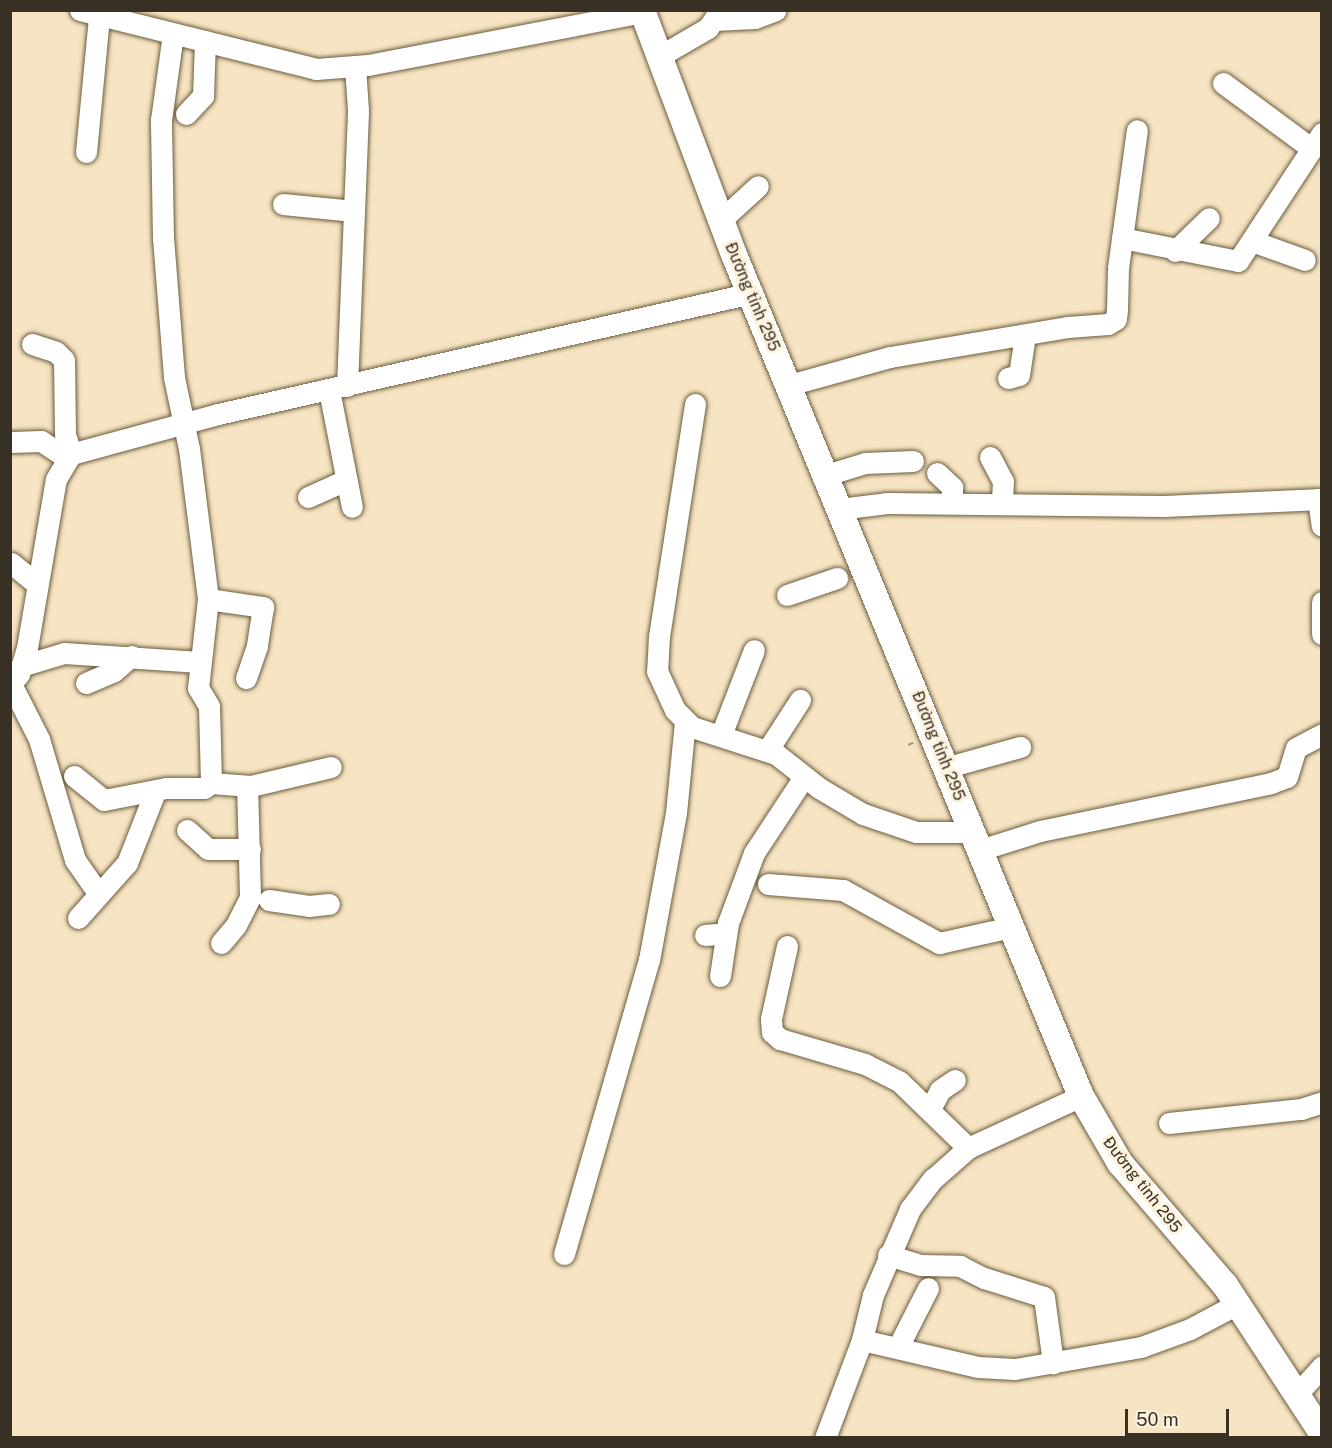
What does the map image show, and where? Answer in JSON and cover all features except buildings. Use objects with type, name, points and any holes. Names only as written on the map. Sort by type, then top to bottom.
[{"type":"main road","name":"Đường tỉnh 295","points":[[642,11],[721,220],[839,509],[850,574],[948,767],[1081,1096],[1120,1163],[1237,1304],[1298,1392],[1322,1433]]},
{"type":"street","points":[[658,57],[708,28],[717,15],[755,18],[776,10]]},
{"type":"street","points":[[86,152],[90,13],[316,69],[355,66],[642,11]]},
{"type":"street","points":[[173,34],[161,120],[166,285],[182,424],[200,524],[208,599],[198,688],[209,706],[211,783]]},
{"type":"street","points":[[186,114],[203,96],[205,40]]},
{"type":"street","points":[[351,507],[346,480],[338,388],[354,211],[358,110],[355,66]]},
{"type":"street","points":[[1122,238],[1238,261],[1317,144],[1223,83]]},
{"type":"street","points":[[789,385],[890,357],[1025,334],[1108,324],[1116,319],[1122,238],[1137,130]]},
{"type":"street","points":[[721,220],[758,186]]},
{"type":"street","points":[[283,204],[354,211]]},
{"type":"street","points":[[1175,250],[1209,218]]},
{"type":"street","points":[[1252,241],[1305,260]]},
{"type":"street","points":[[12,442],[40,441],[69,456],[182,424],[752,293]]},
{"type":"street","points":[[1008,378],[1019,375],[1025,334]]},
{"type":"street","points":[[32,344],[56,352],[64,360],[65,434],[69,456],[56,479],[37,584],[14,678],[39,739],[75,860],[97,892]]},
{"type":"street","points":[[695,404],[659,636],[657,671],[662,687],[685,721],[767,751],[863,814],[916,832],[976,841],[1040,831],[1279,780],[1291,770],[1296,748],[1322,734]]},
{"type":"street","points":[[990,457],[1003,481],[1002,503]]},
{"type":"street","points":[[826,475],[865,463],[913,461]]},
{"type":"street","points":[[937,473],[952,487],[952,502]]},
{"type":"street","points":[[308,497],[346,480]]},
{"type":"street","points":[[839,509],[952,502],[1164,507],[1320,499],[1322,525]]},
{"type":"street","points":[[11,563],[37,584]]},
{"type":"street","points":[[787,595],[850,574]]},
{"type":"street","points":[[208,599],[263,607],[257,646],[246,678]]},
{"type":"street","points":[[1322,602],[1322,634]]},
{"type":"street","points":[[721,735],[753,650]]},
{"type":"street","points":[[14,678],[64,653],[200,662]]},
{"type":"street","points":[[86,683],[114,670],[131,656]]},
{"type":"street","points":[[767,751],[800,700]]},
{"type":"street","points":[[564,1254],[649,960],[676,813],[685,721]]},
{"type":"street","points":[[948,767],[1020,747]]},
{"type":"street","points":[[75,776],[104,801],[155,792],[204,788],[211,783],[247,786],[331,767]]},
{"type":"street","points":[[720,976],[726,933],[754,853],[804,777]]},
{"type":"street","points":[[247,786],[250,849],[260,899]]},
{"type":"street","points":[[78,918],[97,892],[127,863],[155,792]]},
{"type":"street","points":[[187,830],[208,849],[250,849]]},
{"type":"street","points":[[768,884],[843,890],[939,943],[1011,927]]},
{"type":"street","points":[[260,899],[309,906],[329,904]]},
{"type":"street","points":[[221,943],[260,899]]},
{"type":"street","points":[[705,935],[726,933]]},
{"type":"street","points":[[787,946],[771,1019],[772,1032],[780,1039],[864,1064],[900,1082],[968,1148]]},
{"type":"street","points":[[930,1109],[940,1090],[955,1080]]},
{"type":"street","points":[[825,1437],[862,1340],[888,1255],[916,1201],[933,1179],[968,1148],[1081,1096]]},
{"type":"street","points":[[1169,1123],[1308,1108],[1322,1102]]},
{"type":"street","points":[[888,1255],[921,1265],[960,1266],[984,1278],[1044,1297],[1053,1363]]},
{"type":"street","points":[[898,1347],[928,1288]]},
{"type":"street","points":[[862,1340],[978,1367],[1015,1369],[1141,1347],[1190,1329],[1237,1304]]},
{"type":"street","points":[[1298,1392],[1322,1366]]}]
